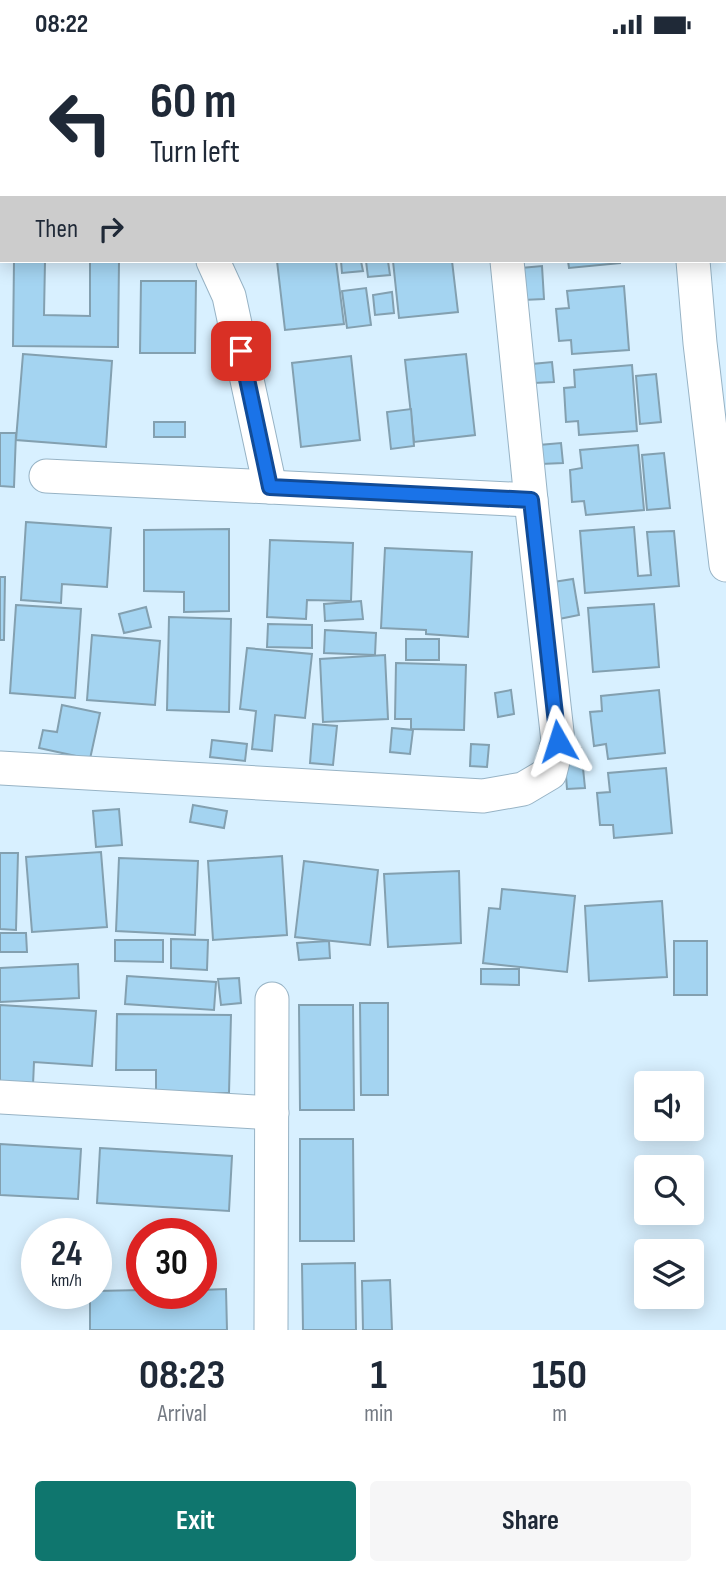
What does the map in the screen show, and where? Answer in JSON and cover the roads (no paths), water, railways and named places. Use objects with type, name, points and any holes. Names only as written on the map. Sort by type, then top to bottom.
[{"type":"street","points":[[214,263],[229,296],[270,487]]},
{"type":"street","points":[[0,768],[483,796],[523,789],[550,773],[558,741],[507,263]]},
{"type":"street","points":[[693,263],[726,565]]},
{"type":"street","points":[[46,476],[531,500]]},
{"type":"street","points":[[271,1330],[272,999]]},
{"type":"street","points":[[0,1097],[272,1113]]}]
